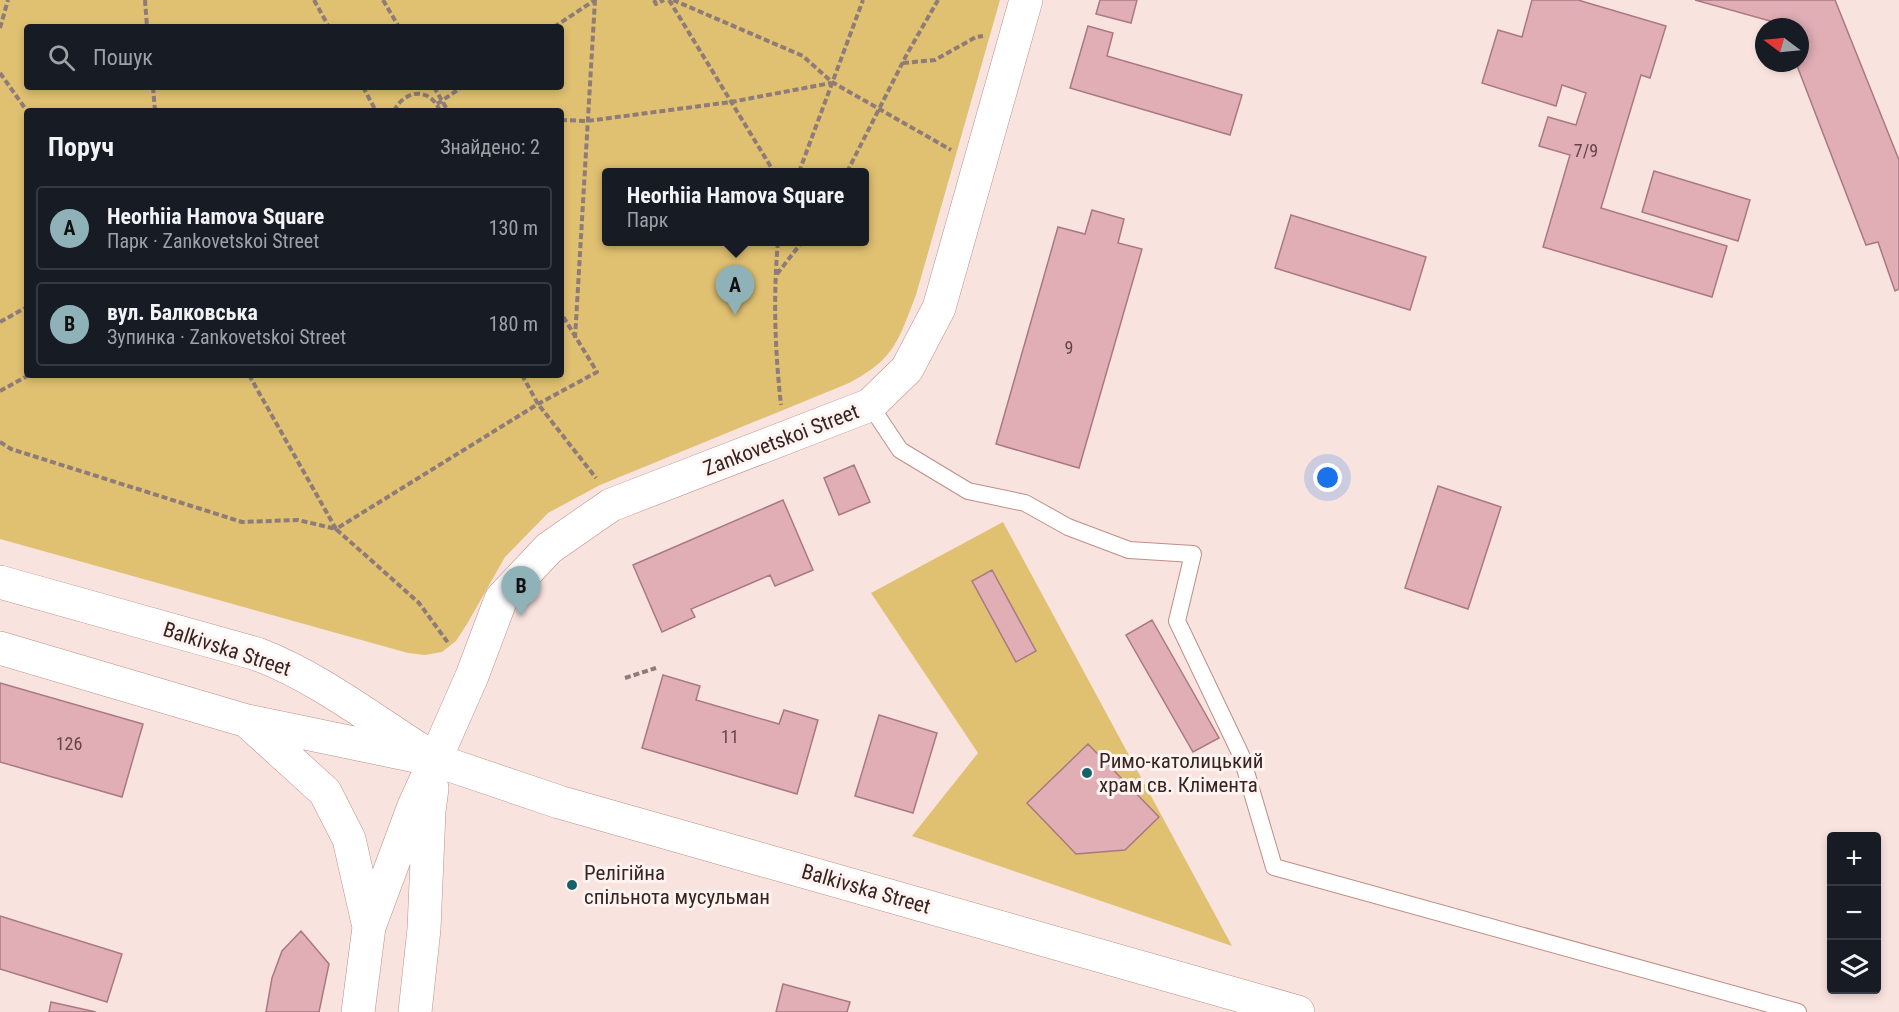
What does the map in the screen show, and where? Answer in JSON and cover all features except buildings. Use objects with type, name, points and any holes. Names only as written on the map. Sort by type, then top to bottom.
[{"type":"street","name":"Zankovetskoi Street","points":[[369,927],[414,806],[472,676],[501,599],[549,548],[611,505],[870,405],[907,369],[939,308],[1026,0]]},
{"type":"street","name":"Balkivska Street","points":[[0,582],[257,654],[284,664],[305,675],[435,760]]},
{"type":"street","name":"Balkivska Street","points":[[0,648],[247,722],[435,760],[559,802],[1298,1012]]},
{"type":"street","points":[[247,722],[325,792],[349,839],[369,927],[358,1012]]},
{"type":"street","points":[[415,1012],[424,929],[429,811],[435,760]]},
{"type":"lane","points":[[870,405],[900,450],[968,491],[1025,503],[1068,527],[1128,550],[1193,554],[1177,621],[1241,755],[1274,867],[1798,1012]]},
{"type":"path","points":[[0,28],[8,0]]},
{"type":"path","points":[[145,0],[147,24]]},
{"type":"path","points":[[314,0],[327,24]]},
{"type":"path","points":[[382,0],[397,24]]},
{"type":"path","points":[[559,24],[595,0]]},
{"type":"path","points":[[575,338],[595,0]]},
{"type":"path","points":[[654,0],[656,4],[664,0]]},
{"type":"path","points":[[671,0],[803,56],[832,82],[980,166]]},
{"type":"path","points":[[671,0],[772,168]]},
{"type":"path","points":[[800,168],[863,0]]},
{"type":"path","points":[[849,168],[938,0]]},
{"type":"path","points":[[903,63],[934,60],[976,37],[1017,32]]},
{"type":"path","points":[[0,73],[25,108]]},
{"type":"path","points":[[564,120],[587,121],[731,102],[832,82]]},
{"type":"path","points":[[153,90],[155,108]]},
{"type":"path","points":[[365,90],[374,108]]},
{"type":"path","points":[[436,90],[446,108]]},
{"type":"path","points":[[437,104],[457,90]]},
{"type":"path","points":[[396,108],[410,94],[425,95],[439,108]]},
{"type":"path","points":[[778,246],[776,274],[778,377],[784,438]]},
{"type":"path","points":[[776,274],[799,246]]},
{"type":"path","points":[[0,322],[24,309]]},
{"type":"path","points":[[0,442],[22,452],[242,522],[298,520],[336,529],[538,404],[597,372],[564,318]]},
{"type":"path","points":[[0,391],[24,378]]},
{"type":"path","points":[[251,378],[336,529],[419,603],[472,676]]},
{"type":"path","points":[[524,378],[538,404],[600,484],[611,505]]},
{"type":"path","points":[[625,678],[656,668]]},
{"type":"shaded area","points":[[0,0],[1000,0],[916,295],[899,337],[886,357],[849,383],[600,485],[548,513],[505,557],[456,641],[442,652],[425,655],[408,653],[0,539]]},
{"type":"shaded area","points":[[1003,522],[1232,946],[912,836],[978,753],[871,593]]},
{"type":"place","name":"Heorhiia Hamova Square","points":[[735,315]]},
{"type":"place","name":"вул. Балковська","points":[[521,616]]},
{"type":"place","name":"Римо-католицький храм св. Клімента","points":[[1087,773]]},
{"type":"place","name":"Релігійна спільнота мусульман","points":[[572,885]]}]
